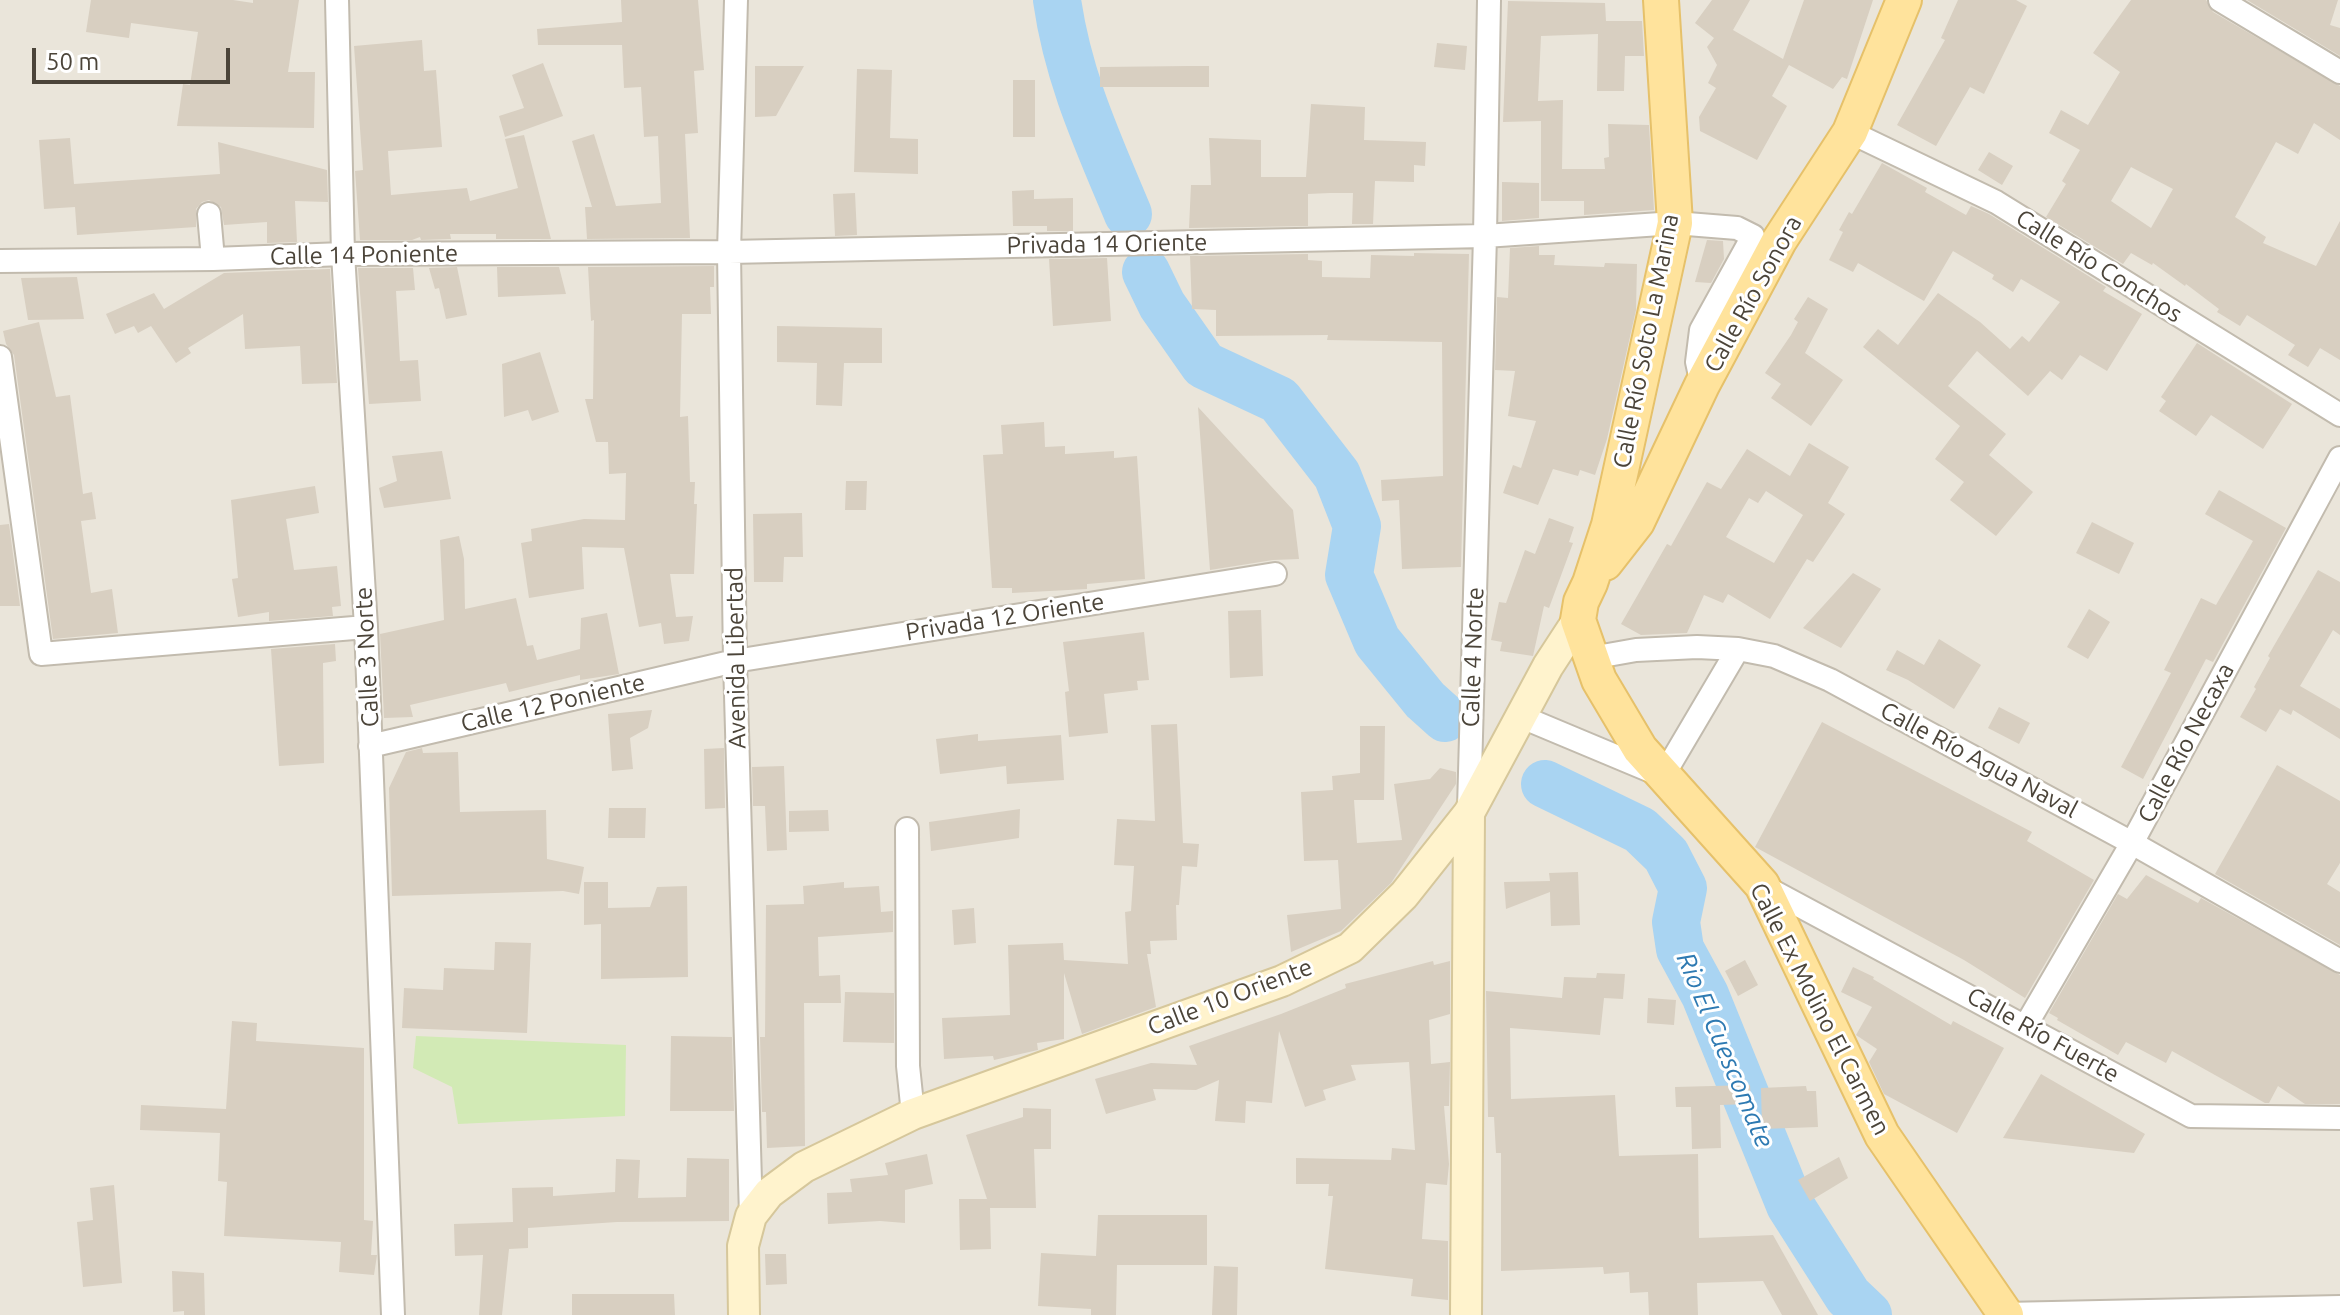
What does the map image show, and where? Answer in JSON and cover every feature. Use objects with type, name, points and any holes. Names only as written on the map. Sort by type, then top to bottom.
[{"type":"main road","name":"Calle Río Soto La Marina","points":[[1590,583],[1609,525],[1675,223],[1661,0]]},
{"type":"main road","name":"Calle Río Sonora","points":[[1590,583],[1637,522],[1702,385],[1779,241],[1850,132],[1904,0]]},
{"type":"main road","points":[[1578,620],[1581,602],[1590,583]]},
{"type":"main road","name":"Calle 10 Oriente","points":[[751,1216],[769,1193],[804,1167],[913,1114],[1282,981],[1350,948],[1404,895],[1469,813],[1548,666],[1578,620]]},
{"type":"main road","name":"Calle Ex Molino El Carmen","points":[[1578,620],[1599,680],[1627,729],[1663,776],[1762,885],[1882,1135],[2005,1314]]},
{"type":"main road","name":"Calle 4 Norte","points":[[1466,1315],[1469,813]]},
{"type":"main road","name":"Avenida Libertad","points":[[744,1315],[743,1246],[751,1216]]},
{"type":"street","name":"Calle 3 Norte","points":[[337,0],[343,254],[366,627],[393,1315]]},
{"type":"street","name":"Avenida Libertad","points":[[736,0],[729,252],[735,661],[751,1216]]},
{"type":"street","name":"Calle 4 Norte","points":[[1469,813],[1489,0]]},
{"type":"street","points":[[2220,0],[2340,72]]},
{"type":"street","name":"Calle Río Conchos","points":[[1850,132],[1996,202],[2340,415]]},
{"type":"street","points":[[209,214],[213,259]]},
{"type":"street","name":"Privada 14 Oriente","points":[[729,252],[1485,236],[1675,223],[1737,228],[1753,236],[1701,330],[1697,362],[1702,385]]},
{"type":"street","name":"Calle 14 Poniente","points":[[0,261],[343,254],[729,252]]},
{"type":"street","points":[[0,357],[41,654],[366,627]]},
{"type":"street","name":"Calle Río Necaxa","points":[[2026,1025],[2132,843],[2340,458]]},
{"type":"street","name":"Privada 12 Oriente","points":[[735,661],[1275,574]]},
{"type":"street","name":"Calle Río Agua Naval","points":[[1591,658],[1636,650],[1697,647],[1738,649],[1774,656],[1830,680],[2132,843],[2340,961]]},
{"type":"street","points":[[1522,717],[1663,776],[1738,649]]},
{"type":"street","name":"Calle 12 Poniente","points":[[370,746],[735,661]]},
{"type":"street","points":[[907,829],[908,1066],[913,1114]]},
{"type":"street","name":"Calle Río Fuerte","points":[[1762,885],[2191,1116],[2340,1118]]},
{"type":"street","points":[[2005,1314],[2340,1307]]},
{"type":"shaded area","points":[[0,0],[2340,0],[2340,1315],[0,1315]]},
{"type":"green space","points":[[416,1036],[626,1045],[625,1116],[458,1124],[452,1087],[413,1068]]},
{"type":"building","points":[[91,0],[233,0],[253,3],[253,0],[299,0],[288,72],[315,72],[314,128],[177,126],[183,84],[190,85],[198,32],[131,23],[129,38],[86,32]]},
{"type":"building","points":[[621,0],[698,0],[704,70],[694,71],[698,133],[685,134],[690,238],[587,239],[585,207],[592,207],[572,141],[594,134],[616,206],[661,203],[658,136],[644,137],[641,87],[624,88],[622,45],[538,45],[537,29],[622,22]]},
{"type":"building","points":[[1712,0],[1750,0],[1733,30],[1783,59],[1804,0],[1873,0],[1847,79],[1842,77],[1833,89],[1789,65],[1772,96],[1787,106],[1757,160],[1700,131],[1699,117],[1716,88],[1708,83],[1717,65],[1707,47],[1714,38],[1695,23]]},
{"type":"building","points":[[1958,0],[2016,0],[2027,6],[1984,94],[1970,87],[1936,146],[1897,125],[1945,40],[1941,38]]},
{"type":"building","points":[[2131,0],[2206,0],[2213,12],[2340,86],[2340,140],[2314,123],[2298,154],[2276,142],[2235,217],[2266,237],[2263,243],[2316,266],[2340,221],[2340,360],[2320,348],[2308,367],[2288,355],[2295,345],[2247,315],[2240,326],[2153,263],[2131,253],[2123,264],[2046,217],[2066,184],[2062,181],[2080,150],[2049,133],[2061,110],[2088,125],[2120,72],[2093,53]],"holes":[[[2131,167],[2173,189],[2151,228],[2111,201]]]},
{"type":"building","points":[[2247,0],[2338,0],[2330,25],[2340,28],[2340,56]]},
{"type":"building","points":[[1508,1],[1605,3],[1606,21],[1642,21],[1644,56],[1625,56],[1624,91],[1597,91],[1598,34],[1541,36],[1538,101],[1563,100],[1562,169],[1605,169],[1604,158],[1609,157],[1608,124],[1649,125],[1654,210],[1584,215],[1584,201],[1541,201],[1541,121],[1503,122]]},
{"type":"building","points":[[422,40],[424,71],[436,70],[442,147],[388,151],[391,195],[467,188],[470,201],[518,188],[505,139],[524,135],[551,239],[496,239],[496,234],[450,234],[451,239],[360,240],[355,171],[363,170],[354,46]]},
{"type":"building","points":[[1437,43],[1467,46],[1465,70],[1434,67]]},
{"type":"building","points":[[543,63],[563,116],[505,137],[499,116],[524,108],[512,75]]},
{"type":"building","points":[[755,66],[804,66],[776,116],[755,117]]},
{"type":"building","points":[[1209,66],[1209,87],[1100,87],[1100,67]]},
{"type":"building","points":[[857,69],[892,70],[890,138],[918,139],[918,174],[854,172]]},
{"type":"building","points":[[1013,80],[1035,80],[1035,137],[1013,137]]},
{"type":"building","points":[[1311,104],[1365,107],[1364,140],[1426,142],[1425,166],[1414,165],[1414,182],[1375,181],[1373,224],[1352,224],[1353,193],[1330,193],[1308,194],[1308,226],[1189,228],[1191,185],[1211,185],[1209,138],[1261,140],[1261,177],[1306,177]]},
{"type":"building","points":[[70,138],[74,184],[220,174],[218,142],[327,170],[328,202],[295,201],[297,242],[267,243],[267,222],[224,225],[221,207],[209,200],[196,209],[196,227],[77,235],[75,207],[44,209],[39,140]]},
{"type":"building","points":[[1989,152],[2013,166],[2002,185],[1978,170]]},
{"type":"building","points":[[1882,163],[1927,188],[1925,192],[1966,215],[1971,206],[1989,214],[2106,287],[2103,291],[2142,314],[2107,371],[2080,355],[2062,380],[2050,371],[2028,396],[1977,351],[1948,386],[2006,434],[1989,455],[2033,492],[1996,536],[1950,500],[1964,482],[1935,459],[1960,426],[1863,347],[1878,329],[1898,345],[1938,293],[1980,322],[2010,349],[2022,336],[2029,342],[2060,302],[2021,279],[2013,292],[1992,279],[1994,275],[1953,251],[1924,301],[1858,263],[1853,272],[1829,260],[1843,232],[1839,230]]},
{"type":"building","points":[[1502,182],[1539,183],[1539,218],[1502,221]]},
{"type":"building","points":[[1034,190],[1034,199],[1073,198],[1073,231],[1047,231],[1047,226],[1013,226],[1012,191]]},
{"type":"building","points":[[855,193],[857,235],[835,236],[833,194]]},
{"type":"building","points":[[1707,240],[1723,241],[1724,259],[1711,283],[1695,282]]},
{"type":"building","points":[[1539,246],[1539,255],[1555,255],[1554,265],[1604,267],[1605,263],[1637,264],[1636,310],[1607,439],[1595,475],[1580,470],[1578,476],[1553,469],[1538,505],[1503,493],[1513,465],[1521,468],[1536,421],[1508,416],[1515,371],[1495,370],[1497,297],[1508,298],[1510,248]]},
{"type":"building","points":[[1414,253],[1469,254],[1461,567],[1402,569],[1399,500],[1382,501],[1381,480],[1443,476],[1442,342],[1327,340],[1328,335],[1216,336],[1216,310],[1192,309],[1190,256],[1308,254],[1308,260],[1322,261],[1322,277],[1370,278],[1371,255],[1414,256]]},
{"type":"building","points":[[1107,258],[1111,321],[1053,326],[1049,259]]},
{"type":"building","points":[[714,266],[714,287],[710,287],[711,314],[682,314],[680,417],[688,416],[690,482],[695,482],[694,504],[697,504],[694,574],[670,574],[676,617],[693,616],[689,641],[664,644],[661,623],[639,627],[624,548],[582,547],[584,589],[529,598],[521,543],[532,541],[531,529],[584,519],[625,520],[626,473],[609,474],[608,442],[596,442],[585,399],[593,399],[594,320],[591,321],[588,267]]},
{"type":"building","points":[[457,267],[467,315],[446,319],[439,288],[435,289],[429,268]]},
{"type":"building","points":[[497,267],[559,267],[566,294],[498,297]]},
{"type":"building","points":[[358,268],[413,268],[415,290],[396,291],[400,361],[418,360],[421,401],[369,404]]},
{"type":"building","points":[[330,269],[337,383],[302,384],[300,346],[245,349],[243,314],[188,348],[191,353],[176,363],[151,326],[138,333],[134,326],[115,334],[106,314],[154,293],[164,309],[224,273]]},
{"type":"building","points":[[77,277],[84,319],[28,320],[21,278]]},
{"type":"building","points":[[1808,297],[1828,309],[1805,353],[1843,380],[1811,426],[1771,398],[1781,384],[1765,373],[1791,335],[1798,322],[1794,319]]},
{"type":"building","points":[[39,322],[56,397],[70,395],[83,494],[92,492],[96,519],[81,521],[91,593],[112,589],[118,633],[53,639],[14,355],[6,344],[3,331]]},
{"type":"building","points":[[777,326],[882,328],[882,363],[844,363],[842,406],[816,405],[817,363],[777,362]]},
{"type":"building","points":[[2197,343],[2292,404],[2263,449],[2211,415],[2196,436],[2159,411],[2166,401],[2161,397]]},
{"type":"building","points":[[540,352],[559,412],[532,421],[528,410],[504,417],[502,364]]},
{"type":"building","points":[[1198,407],[1293,510],[1299,559],[1210,570]]},
{"type":"building","points":[[1044,422],[1045,447],[1065,446],[1065,454],[1114,451],[1114,458],[1137,456],[1145,579],[1087,584],[1087,589],[1012,593],[1012,588],[992,588],[983,455],[1003,454],[1001,425]]},
{"type":"building","points":[[1809,443],[1849,467],[1828,503],[1845,514],[1813,562],[1807,559],[1770,619],[1728,594],[1723,603],[1704,595],[1687,633],[1641,635],[1621,624],[1707,482],[1721,489],[1747,449],[1790,476]],"holes":[[[1766,491],[1803,515],[1774,563],[1726,537],[1749,498],[1758,503]]]},
{"type":"building","points":[[442,451],[451,499],[384,508],[379,488],[397,481],[392,456]]},
{"type":"building","points":[[846,481],[867,481],[866,510],[845,510]]},
{"type":"building","points":[[315,486],[319,513],[286,519],[294,570],[337,566],[341,606],[332,607],[333,616],[269,621],[269,612],[238,617],[232,579],[238,578],[231,500]]},
{"type":"building","points":[[2219,490],[2286,528],[2213,662],[2206,659],[2143,779],[2121,767],[2171,673],[2164,670],[2201,598],[2216,605],[2253,541],[2205,514]]},
{"type":"building","points":[[802,513],[803,557],[784,557],[783,582],[754,582],[753,514]]},
{"type":"building","points":[[1549,518],[1574,527],[1569,542],[1573,543],[1549,608],[1544,606],[1533,656],[1500,651],[1502,642],[1491,640],[1499,602],[1506,603],[1525,550],[1535,554]]},
{"type":"building","points":[[2092,522],[2134,543],[2119,574],[2076,553]]},
{"type":"building","points":[[9,524],[20,606],[0,606],[0,525]]},
{"type":"building","points":[[459,536],[464,559],[465,609],[516,598],[527,646],[533,645],[537,660],[580,649],[581,618],[607,613],[619,674],[580,680],[580,675],[509,692],[506,683],[410,705],[413,717],[384,718],[380,634],[444,620],[440,540]]},
{"type":"building","points":[[2318,570],[2340,582],[2340,635],[2333,630],[2300,686],[2340,709],[2340,739],[2293,710],[2291,715],[2280,709],[2266,732],[2240,717],[2256,689],[2254,687],[2270,658],[2268,656]]},
{"type":"building","points":[[1853,573],[1881,589],[1841,648],[1803,628]]},
{"type":"building","points":[[2089,609],[2110,622],[2088,659],[2067,647]]},
{"type":"building","points":[[1261,610],[1263,676],[1230,678],[1228,611]]},
{"type":"building","points":[[1144,632],[1149,680],[1137,681],[1138,690],[1104,694],[1108,733],[1069,737],[1065,692],[1069,691],[1063,642]]},
{"type":"building","points":[[1939,639],[1981,665],[1954,709],[1886,670],[1897,650],[1924,665]]},
{"type":"building","points":[[335,644],[336,661],[323,663],[324,763],[279,766],[271,649]]},
{"type":"building","points":[[1999,707],[2030,723],[2019,744],[1988,728]]},
{"type":"building","points":[[652,710],[648,728],[630,738],[633,769],[612,771],[608,714]]},
{"type":"building","points":[[1822,722],[2032,832],[2027,841],[2094,880],[2025,998],[1964,960],[1755,847]]},
{"type":"building","points":[[1177,724],[1183,843],[1199,844],[1197,867],[1182,866],[1179,905],[1176,905],[1177,940],[1150,941],[1151,954],[1147,954],[1156,1007],[1082,1034],[1064,973],[1064,1039],[1037,1043],[1038,1050],[994,1060],[993,1056],[944,1059],[942,1018],[1010,1015],[1008,945],[1063,943],[1064,960],[1128,964],[1125,912],[1131,911],[1134,866],[1114,865],[1117,819],[1155,821],[1151,725]]},
{"type":"building","points":[[1360,726],[1385,726],[1384,800],[1354,800],[1357,843],[1402,840],[1394,784],[1430,779],[1440,768],[1456,772],[1456,784],[1391,883],[1341,931],[1291,952],[1287,915],[1341,909],[1338,860],[1304,861],[1301,792],[1333,790],[1332,776],[1360,773]]},
{"type":"building","points":[[978,734],[978,741],[1061,735],[1064,780],[1007,784],[1006,766],[940,774],[936,739]]},
{"type":"building","points":[[422,748],[423,753],[458,752],[460,812],[546,810],[547,859],[584,867],[579,894],[563,891],[392,896],[389,788],[406,752]]},
{"type":"building","points":[[724,748],[725,808],[705,809],[704,749]]},
{"type":"building","points":[[2277,765],[2340,801],[2340,863],[2327,884],[2340,892],[2340,945],[2215,874]]},
{"type":"building","points":[[784,766],[787,850],[767,851],[765,806],[753,806],[752,767]]},
{"type":"building","points":[[609,808],[646,808],[645,838],[608,838]]},
{"type":"building","points":[[1020,809],[1019,838],[931,851],[929,822]]},
{"type":"building","points":[[828,810],[829,831],[789,832],[789,811]]},
{"type":"building","points":[[1578,872],[1580,925],[1551,926],[1550,892],[1506,909],[1504,882],[1550,881],[1549,873]]},
{"type":"building","points":[[2146,875],[2198,903],[2201,898],[2340,975],[2340,1104],[2305,1104],[2278,1086],[2269,1103],[2265,1103],[2172,1051],[2166,1063],[2126,1042],[2118,1055],[2049,1013],[2118,894],[2127,899]]},
{"type":"building","points":[[584,882],[608,882],[608,908],[650,907],[657,887],[687,886],[688,977],[601,979],[601,924],[584,925]]},
{"type":"building","points":[[844,882],[844,888],[879,886],[881,912],[893,911],[893,932],[818,937],[819,976],[840,975],[841,1003],[804,1003],[805,1146],[767,1148],[766,1112],[762,1112],[760,1037],[765,1037],[766,905],[804,904],[803,886]]},
{"type":"building","points":[[974,908],[976,943],[954,945],[952,910]]},
{"type":"building","points":[[495,942],[531,943],[527,1033],[402,1028],[404,988],[443,990],[444,968],[494,970]]},
{"type":"building","points":[[1745,960],[1758,985],[1738,996],[1725,971]]},
{"type":"building","points":[[1433,961],[1434,965],[1450,961],[1450,1014],[1429,1020],[1431,1064],[1450,1062],[1449,1106],[1444,1106],[1449,1164],[1447,1185],[1426,1183],[1422,1239],[1448,1241],[1448,1300],[1411,1296],[1413,1279],[1325,1269],[1333,1196],[1328,1196],[1329,1184],[1296,1184],[1296,1158],[1391,1160],[1392,1148],[1415,1150],[1409,1062],[1351,1065],[1356,1080],[1323,1090],[1326,1100],[1305,1107],[1279,1031],[1272,1103],[1246,1101],[1245,1123],[1215,1121],[1219,1080],[1196,1090],[1153,1089],[1156,1100],[1106,1114],[1095,1079],[1151,1063],[1197,1065],[1189,1046],[1281,1014],[1346,988],[1345,984]]},
{"type":"building","points":[[1853,967],[1951,1025],[1953,1021],[2004,1048],[1957,1133],[1884,1094],[1869,1062],[1877,1049],[1856,1035],[1872,1007],[1841,992]]},
{"type":"building","points":[[1597,973],[1625,974],[1623,999],[1604,998],[1600,1035],[1510,1028],[1511,1099],[1615,1095],[1619,1156],[1698,1154],[1699,1238],[1773,1235],[1818,1315],[1782,1315],[1763,1281],[1697,1283],[1698,1315],[1649,1315],[1648,1292],[1630,1293],[1629,1272],[1604,1274],[1603,1267],[1501,1271],[1501,1153],[1496,1153],[1494,1117],[1488,1117],[1486,991],[1562,998],[1564,977],[1596,978]]},
{"type":"building","points":[[845,992],[894,993],[894,1043],[843,1042]]},
{"type":"building","points":[[1648,998],[1676,1000],[1674,1025],[1647,1023]]},
{"type":"building","points":[[232,1021],[257,1023],[256,1041],[364,1048],[364,1220],[373,1221],[371,1255],[377,1255],[374,1275],[339,1272],[341,1242],[224,1236],[227,1182],[218,1181],[220,1133],[140,1130],[141,1105],[226,1109]]},
{"type":"building","points":[[671,1036],[732,1037],[734,1111],[670,1111]]},
{"type":"building","points":[[2041,1074],[2145,1134],[2134,1153],[2003,1138]]},
{"type":"building","points":[[1750,1085],[1751,1104],[1720,1105],[1721,1148],[1692,1149],[1691,1107],[1676,1107],[1675,1087]]},
{"type":"building","points":[[1806,1086],[1807,1091],[1816,1091],[1818,1127],[1762,1129],[1761,1088]]},
{"type":"building","points":[[1023,1108],[1051,1109],[1051,1149],[1034,1149],[1036,1208],[990,1208],[991,1249],[960,1250],[959,1199],[987,1199],[966,1135],[1023,1117]]},
{"type":"building","points":[[927,1154],[933,1184],[905,1190],[905,1223],[828,1224],[827,1193],[852,1192],[850,1179],[888,1175],[885,1163]]},
{"type":"building","points":[[1839,1157],[1848,1178],[1810,1201],[1798,1180]]},
{"type":"building","points":[[687,1158],[729,1159],[729,1221],[617,1222],[528,1228],[528,1248],[509,1249],[502,1315],[479,1315],[483,1255],[455,1256],[454,1224],[513,1222],[512,1188],[553,1187],[553,1196],[615,1192],[616,1159],[640,1160],[638,1198],[686,1197]]},
{"type":"building","points":[[114,1185],[122,1283],[83,1287],[77,1222],[93,1220],[90,1188]]},
{"type":"building","points":[[1098,1215],[1207,1215],[1207,1265],[1117,1265],[1116,1315],[1091,1315],[1091,1309],[1038,1306],[1041,1253],[1096,1256]]},
{"type":"building","points":[[765,1254],[786,1254],[787,1284],[766,1285]]},
{"type":"building","points":[[1214,1266],[1238,1267],[1237,1315],[1212,1315]]},
{"type":"building","points":[[172,1271],[204,1273],[205,1315],[173,1312]]},
{"type":"building","points":[[572,1294],[674,1294],[675,1315],[572,1315]]},
{"type":"waterway","name":"Rio El Cuescomate","points":[[1057,0],[1076,83],[1128,214]]},
{"type":"waterway","name":"Rio El Cuescomate","points":[[1146,272],[1162,305],[1204,365],[1279,400],[1337,475],[1357,526],[1349,575],[1377,641],[1425,700],[1445,718]]},
{"type":"waterway","name":"Rio El Cuescomate","points":[[1545,784],[1640,830],[1666,855],[1683,888],[1676,922],[1680,949],[1705,995],[1790,1205],[1848,1296],[1868,1315]]}]
